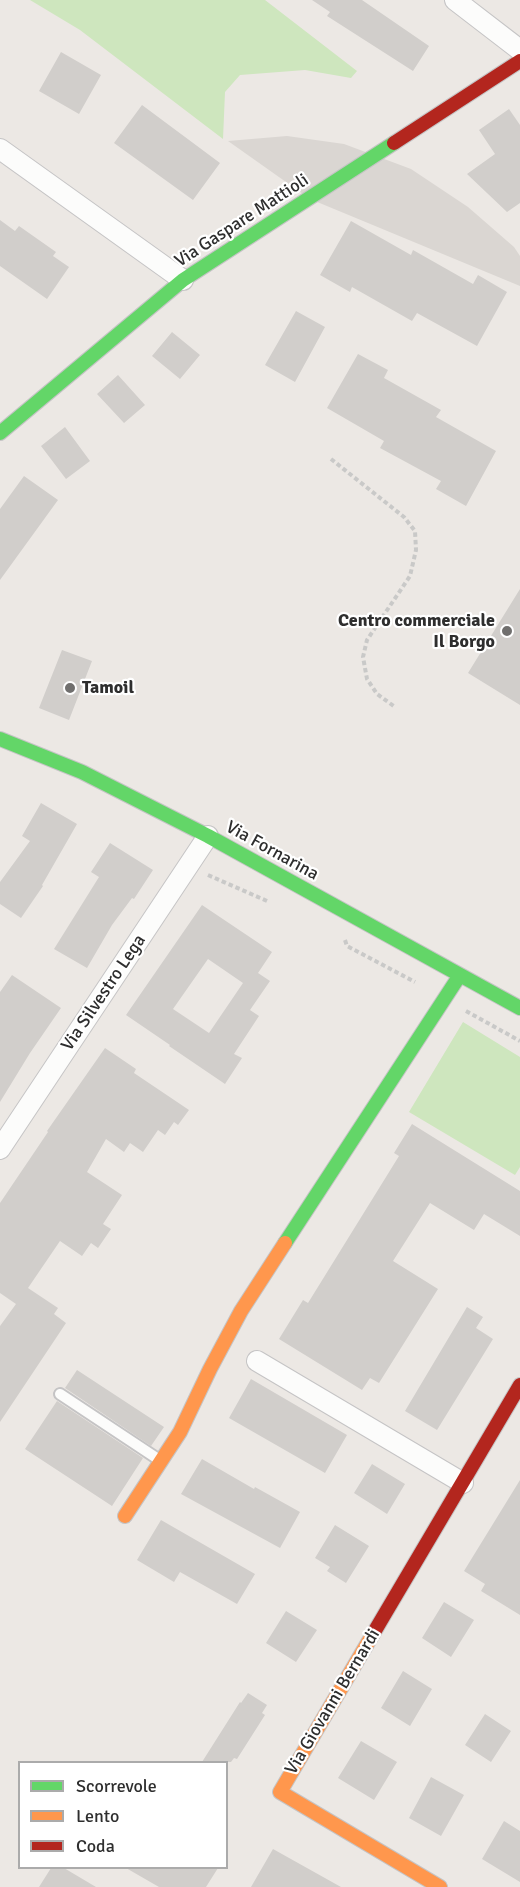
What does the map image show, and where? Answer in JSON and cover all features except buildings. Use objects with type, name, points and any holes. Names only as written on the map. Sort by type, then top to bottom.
[{"type":"street","points":[[455,0],[520,50]]},
{"type":"street","name":"Via Gaspare Mattioli","points":[[0,433],[183,280],[520,61]]},
{"type":"street","points":[[0,149],[183,280]]},
{"type":"street","name":"Via Fornarina","points":[[0,739],[82,772],[208,836],[520,1008]]},
{"type":"street","name":"Via Silvestro Lega","points":[[0,1149],[208,836]]},
{"type":"street","points":[[125,1516],[180,1432],[241,1311],[460,975]]},
{"type":"street","points":[[257,1361],[463,1483]]},
{"type":"street","name":"Via Giovanni Bernardi","points":[[440,1887],[280,1792],[520,1385]]},
{"type":"lane","points":[[60,1394],[161,1461]]},
{"type":"path","points":[[331,459],[404,517],[415,531],[416,550],[410,576],[367,640],[363,657],[367,679],[377,694],[395,707]]},
{"type":"path","points":[[465,1010],[520,1041]]},
{"type":"green space","points":[[30,0],[265,0],[357,71],[351,78],[305,70],[240,75],[225,92],[223,139],[80,30]]},
{"type":"green space","points":[[463,1022],[520,1057],[520,1167],[515,1175],[409,1112]]},
{"type":"shaded area","points":[[287,136],[344,144],[411,169],[468,207],[514,247],[520,256],[520,286],[310,199],[228,141]]},
{"type":"traffic: fast","points":[[0,433],[183,280],[394,143]]},
{"type":"traffic: fast","points":[[0,739],[82,772],[208,836],[520,1008]]},
{"type":"traffic: fast","points":[[285,1243],[460,975]]},
{"type":"traffic: slow","points":[[125,1516],[180,1432],[241,1311],[285,1243]]},
{"type":"traffic: slow","points":[[373,1634],[280,1792],[440,1887]]},
{"type":"traffic: jam","points":[[394,143],[520,61]]},
{"type":"traffic: jam","points":[[373,1634],[520,1385]]},
{"type":"place","name":"Centro commerciale Il Borgo","points":[[507,631]]},
{"type":"place","name":"Tamoil","points":[[70,688]]}]
